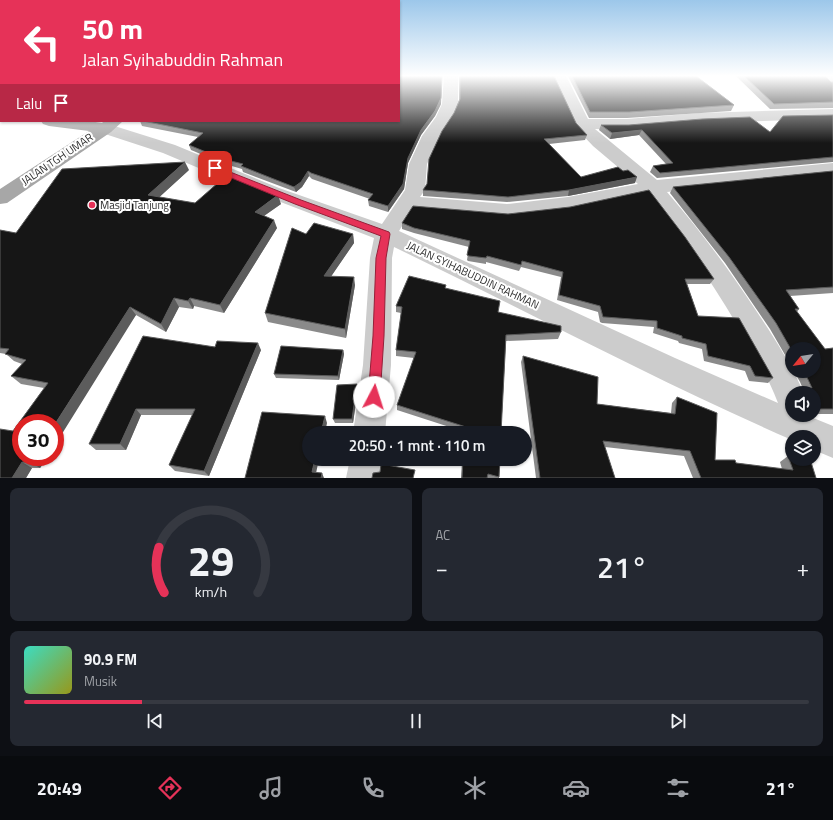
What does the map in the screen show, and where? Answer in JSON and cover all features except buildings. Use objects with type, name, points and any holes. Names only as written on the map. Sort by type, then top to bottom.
[{"type":"main road","points":[[69,122],[110,124]]},
{"type":"main road","name":"JALAN TGH UMAR","points":[[0,198],[110,124]]},
{"type":"street","points":[[370,426],[377,365],[381,258],[386,234],[400,212],[408,203],[415,190],[416,175],[421,157],[431,136],[447,111],[450,98]]},
{"type":"street","points":[[571,98],[582,124],[608,151],[635,170],[652,187],[679,219],[727,286],[778,368],[786,386]]},
{"type":"street","points":[[582,124],[626,124],[699,118],[833,114]]},
{"type":"street","name":"JALAN SYIHABUDDIN RAHMAN","points":[[110,124],[298,202],[386,234],[694,381],[785,411]]},
{"type":"street","points":[[408,203],[507,211],[562,206],[652,187],[737,178],[785,176],[833,169]]},
{"type":"street","name":"JALAN SYIHABUDDIN RAHMAN","points":[[804,422],[833,442]]},
{"type":"street","points":[[363,478],[365,466]]},
{"type":"place","name":"Masjid Tanjung","points":[[92,205]]},
{"type":"route","points":[[215,168],[298,202],[386,234],[381,258],[379,336],[374,397]]}]
